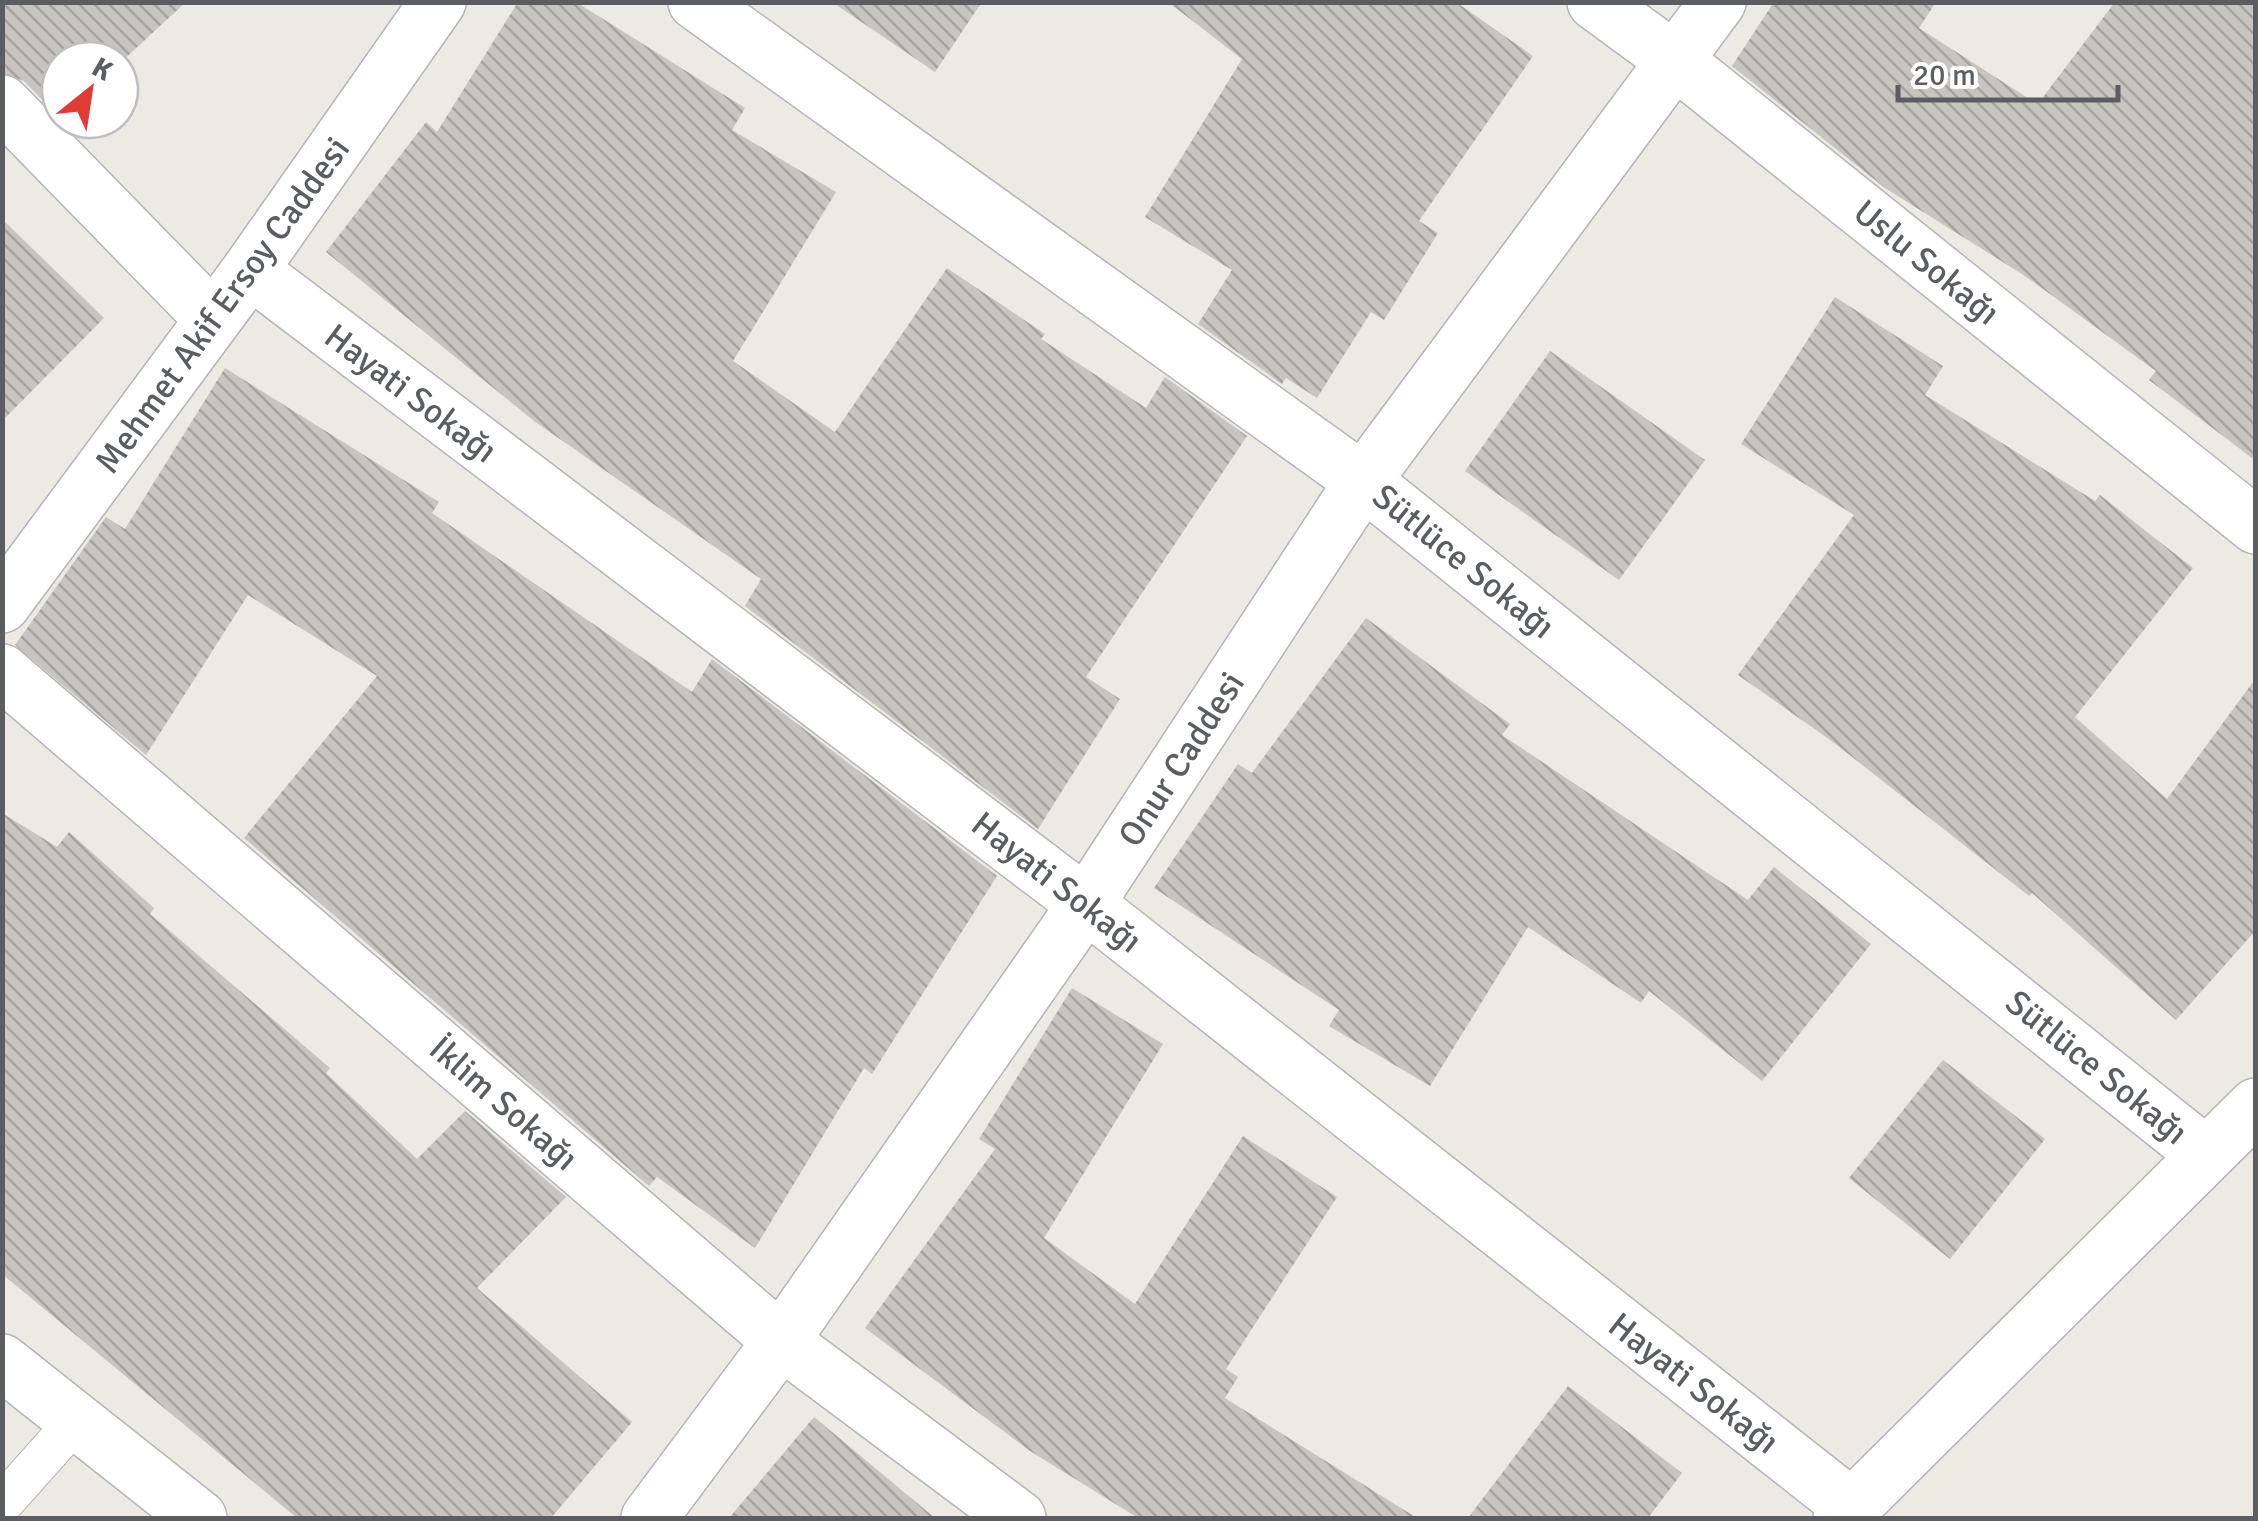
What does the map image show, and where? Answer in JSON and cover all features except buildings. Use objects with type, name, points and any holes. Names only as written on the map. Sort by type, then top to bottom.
[{"type":"street","name":"Mehmet Akif Ersoy Caddesi","points":[[2,606],[250,270],[438,2]]},
{"type":"street","name":"Sütlüce Sokağı","points":[[696,2],[1364,481],[2206,1155]]},
{"type":"street","name":"Uslu Sokağı","points":[[1594,2],[1677,62],[2256,526]]},
{"type":"street","name":"Onur Caddesi","points":[[649,1518],[781,1341],[1086,904],[1364,481],[1718,2]]},
{"type":"street","points":[[2,103],[212,318]]},
{"type":"street","name":"Hayati Sokağı","points":[[250,270],[1086,904],[1847,1513]]},
{"type":"street","name":"İklim Sokağı","points":[[2,672],[781,1341],[1018,1518]]},
{"type":"street","points":[[1847,1513],[2256,1106]]},
{"type":"street","points":[[2,1362],[199,1518]]},
{"type":"lane","points":[[2,1504],[76,1421]]}]
